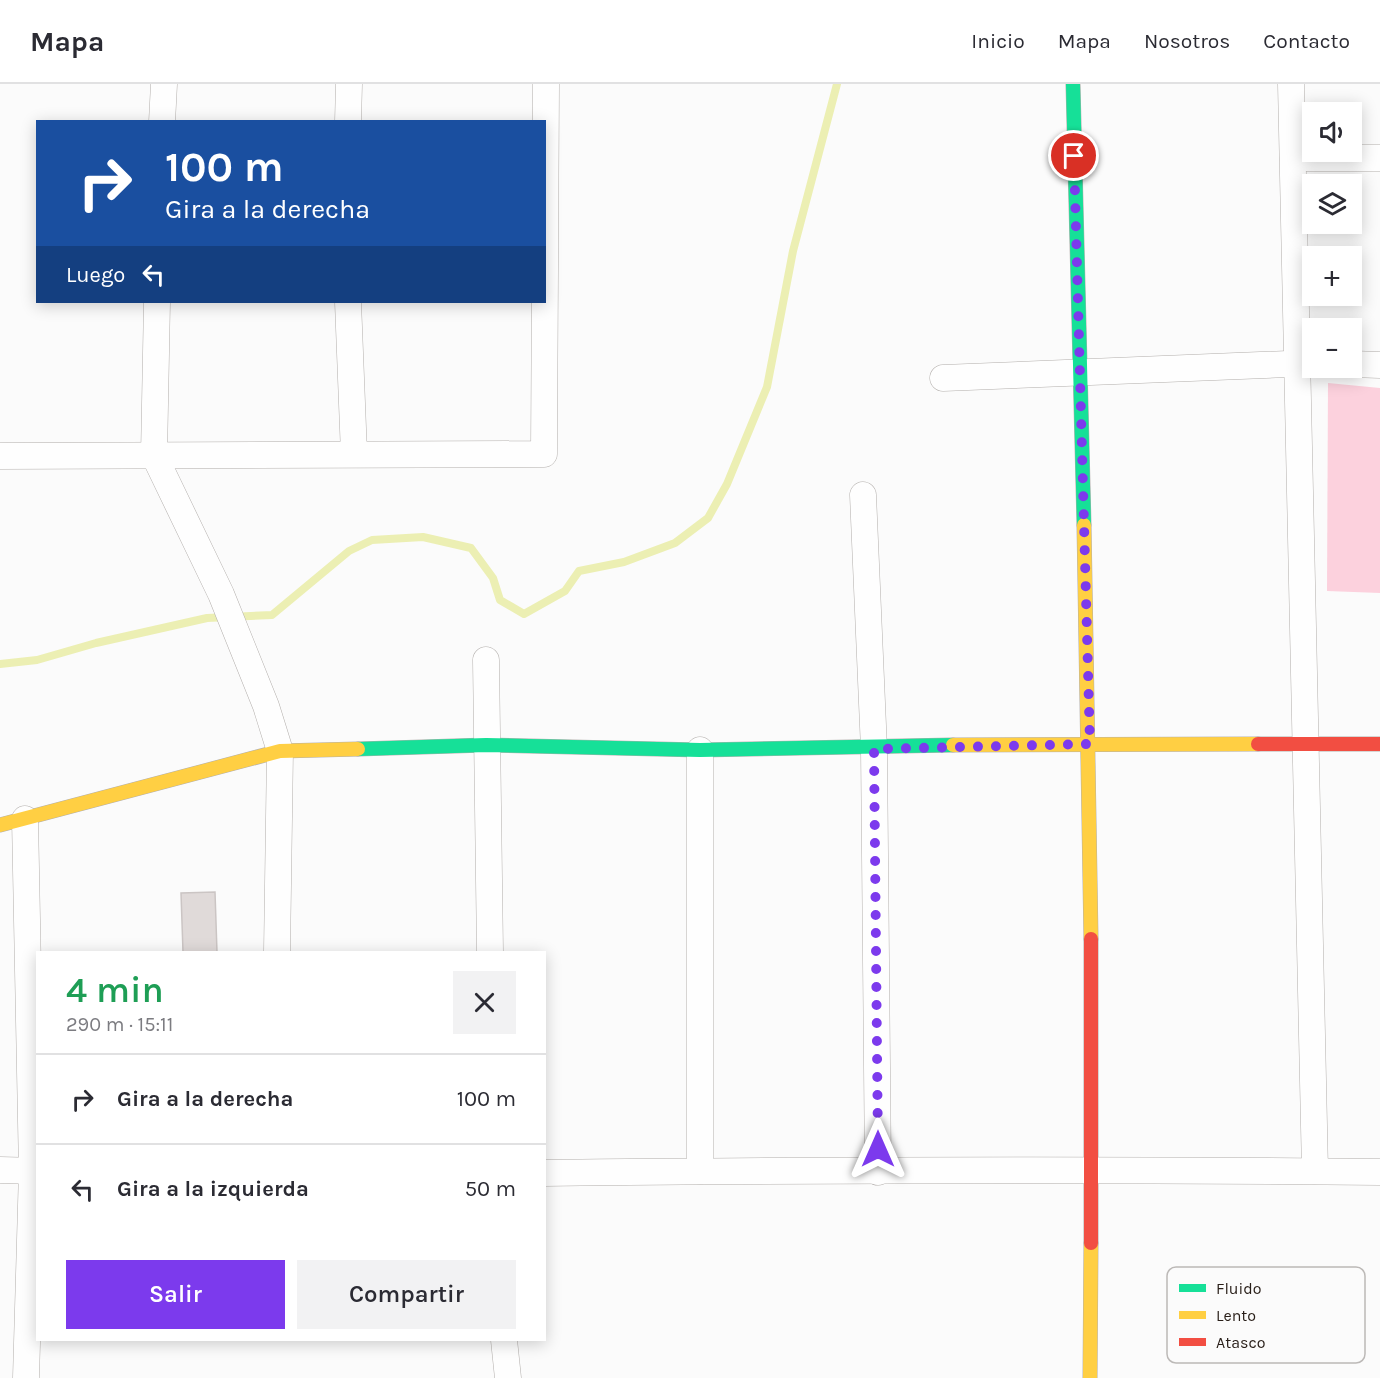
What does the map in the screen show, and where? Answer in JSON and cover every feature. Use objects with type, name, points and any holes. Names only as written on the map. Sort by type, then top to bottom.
[{"type":"street","points":[[162,120],[164,84]]},
{"type":"street","points":[[348,120],[349,84]]},
{"type":"street","points":[[546,84],[546,120]]},
{"type":"street","points":[[1072,84],[1090,744],[1094,1168],[1090,1378]]},
{"type":"street","points":[[1291,84],[1302,318]]},
{"type":"street","points":[[1293,158],[1380,158]]},
{"type":"street","points":[[158,303],[154,455],[221,594],[266,706],[280,751],[277,951]]},
{"type":"street","points":[[348,303],[354,454]]},
{"type":"street","points":[[0,456],[544,454],[545,303]]},
{"type":"street","points":[[943,378],[1302,362]]},
{"type":"street","points":[[1362,364],[1380,365]]},
{"type":"street","points":[[1305,378],[1305,745],[1315,1171]]},
{"type":"street","points":[[863,495],[874,749],[878,1172]]},
{"type":"street","points":[[486,660],[490,951]]},
{"type":"street","points":[[0,825],[280,751],[486,745],[700,750],[1090,744],[1380,744]]},
{"type":"street","points":[[700,750],[700,1171]]},
{"type":"street","points":[[25,819],[35,1171],[26,1378]]},
{"type":"street","points":[[546,1173],[878,1172],[1094,1168],[1380,1172]]},
{"type":"street","points":[[0,1170],[35,1171]]},
{"type":"street","points":[[504,1341],[508,1378]]},
{"type":"shaded area","points":[[1328,383],[1380,388],[1380,593],[1327,591]]},
{"type":"building","points":[[215,892],[217,951],[183,951],[181,893]]},
{"type":"waterway","points":[[0,664],[37,660],[96,643],[207,618],[272,615],[349,551],[372,540],[423,537],[471,548],[493,578],[500,600],[524,614],[565,591],[579,571],[624,562],[675,543],[708,518],[727,484],[767,387],[793,251],[837,84]]},
{"type":"traffic: fast","points":[[1073,84],[1084,525]]},
{"type":"traffic: fast","points":[[358,749],[486,745],[700,750],[953,745]]},
{"type":"traffic: slow","points":[[1084,525],[1091,939]]},
{"type":"traffic: slow","points":[[953,745],[1258,744]]},
{"type":"traffic: slow","points":[[0,825],[280,751],[358,749]]},
{"type":"traffic: slow","points":[[1090,1378],[1091,1243]]},
{"type":"traffic: jam","points":[[1258,744],[1380,744]]},
{"type":"traffic: jam","points":[[1091,939],[1091,1243]]},
{"type":"route","points":[[878,1149],[874,749],[1090,744],[1074,156]]}]
